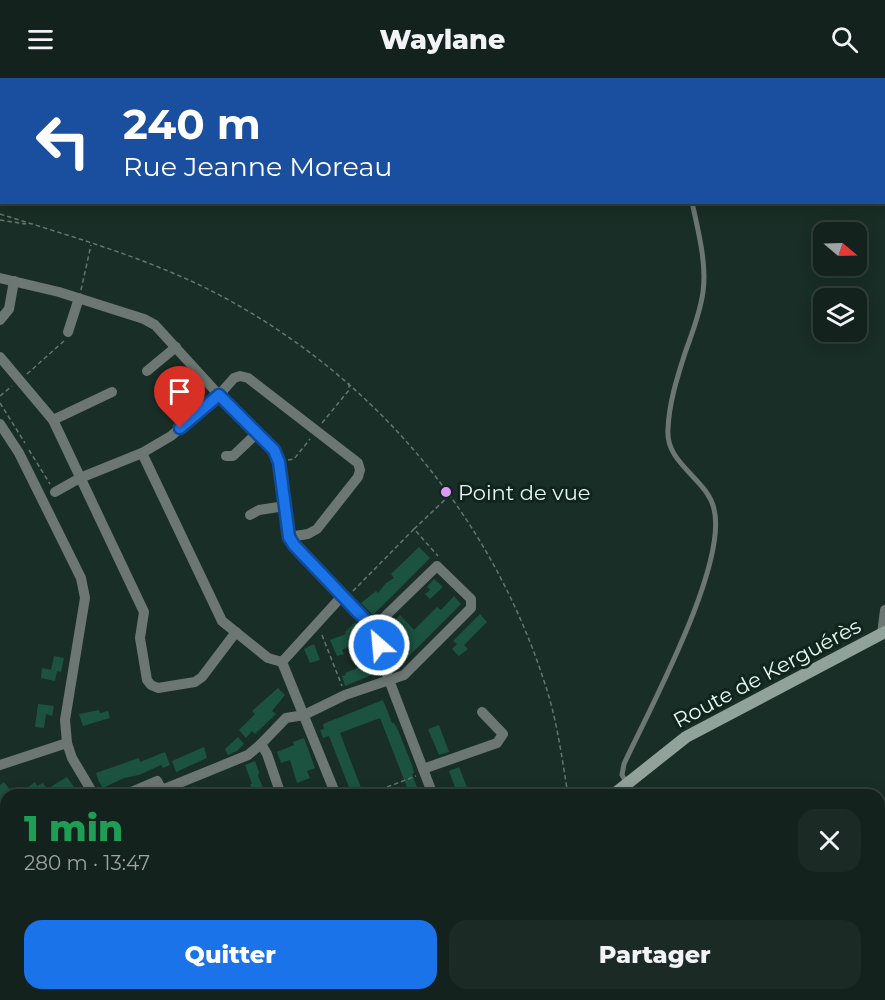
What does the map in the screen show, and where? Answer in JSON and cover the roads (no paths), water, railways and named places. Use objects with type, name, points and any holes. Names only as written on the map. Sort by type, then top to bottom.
[{"type":"street","points":[[0,278],[79,298],[144,319],[155,325],[219,395],[274,450],[279,462],[289,537],[373,628],[389,680],[431,789]]},
{"type":"street","points":[[0,320],[9,309],[14,281]]},
{"type":"street","points":[[68,332],[79,298]]},
{"type":"street","points":[[147,371],[176,347]]},
{"type":"street","points":[[0,357],[53,420],[144,612],[140,638],[147,680],[151,685],[158,688],[195,682],[202,677],[236,633]]},
{"type":"street","points":[[55,492],[80,478],[142,453],[171,436],[219,395],[234,378],[240,376],[248,378],[358,463],[360,470],[358,477],[317,529],[308,534],[289,537]]},
{"type":"street","points":[[53,420],[112,392]]},
{"type":"street","points":[[0,424],[19,453],[81,578],[85,598],[64,720],[72,758],[90,789]]},
{"type":"street","points":[[226,456],[233,456],[257,433]]},
{"type":"street","points":[[142,453],[222,621],[268,658],[282,662]]},
{"type":"street","points":[[250,514],[259,510],[285,506]]},
{"type":"street","points":[[171,789],[248,755],[286,718],[304,715],[345,695],[404,675],[471,608],[471,599],[437,566],[373,628]]},
{"type":"street","points":[[282,662],[344,597]]},
{"type":"street","points":[[883,633],[885,610]]},
{"type":"street","name":"Route de Kerguérès","points":[[629,789],[686,737],[883,633]]},
{"type":"street","points":[[282,662],[334,789]]},
{"type":"street","points":[[423,770],[497,743],[503,734],[482,712]]},
{"type":"street","points":[[0,765],[67,742]]},
{"type":"street","points":[[261,744],[279,789]]},
{"type":"street","points":[[138,789],[157,781],[162,789]]},
{"type":"lane","points":[[629,789],[622,775],[624,764],[676,653],[704,584],[715,532],[714,508],[705,490],[674,457],[667,433],[677,379],[698,317],[705,276],[692,204]]},
{"type":"place","name":"Point de vue","points":[[446,492]]}]
